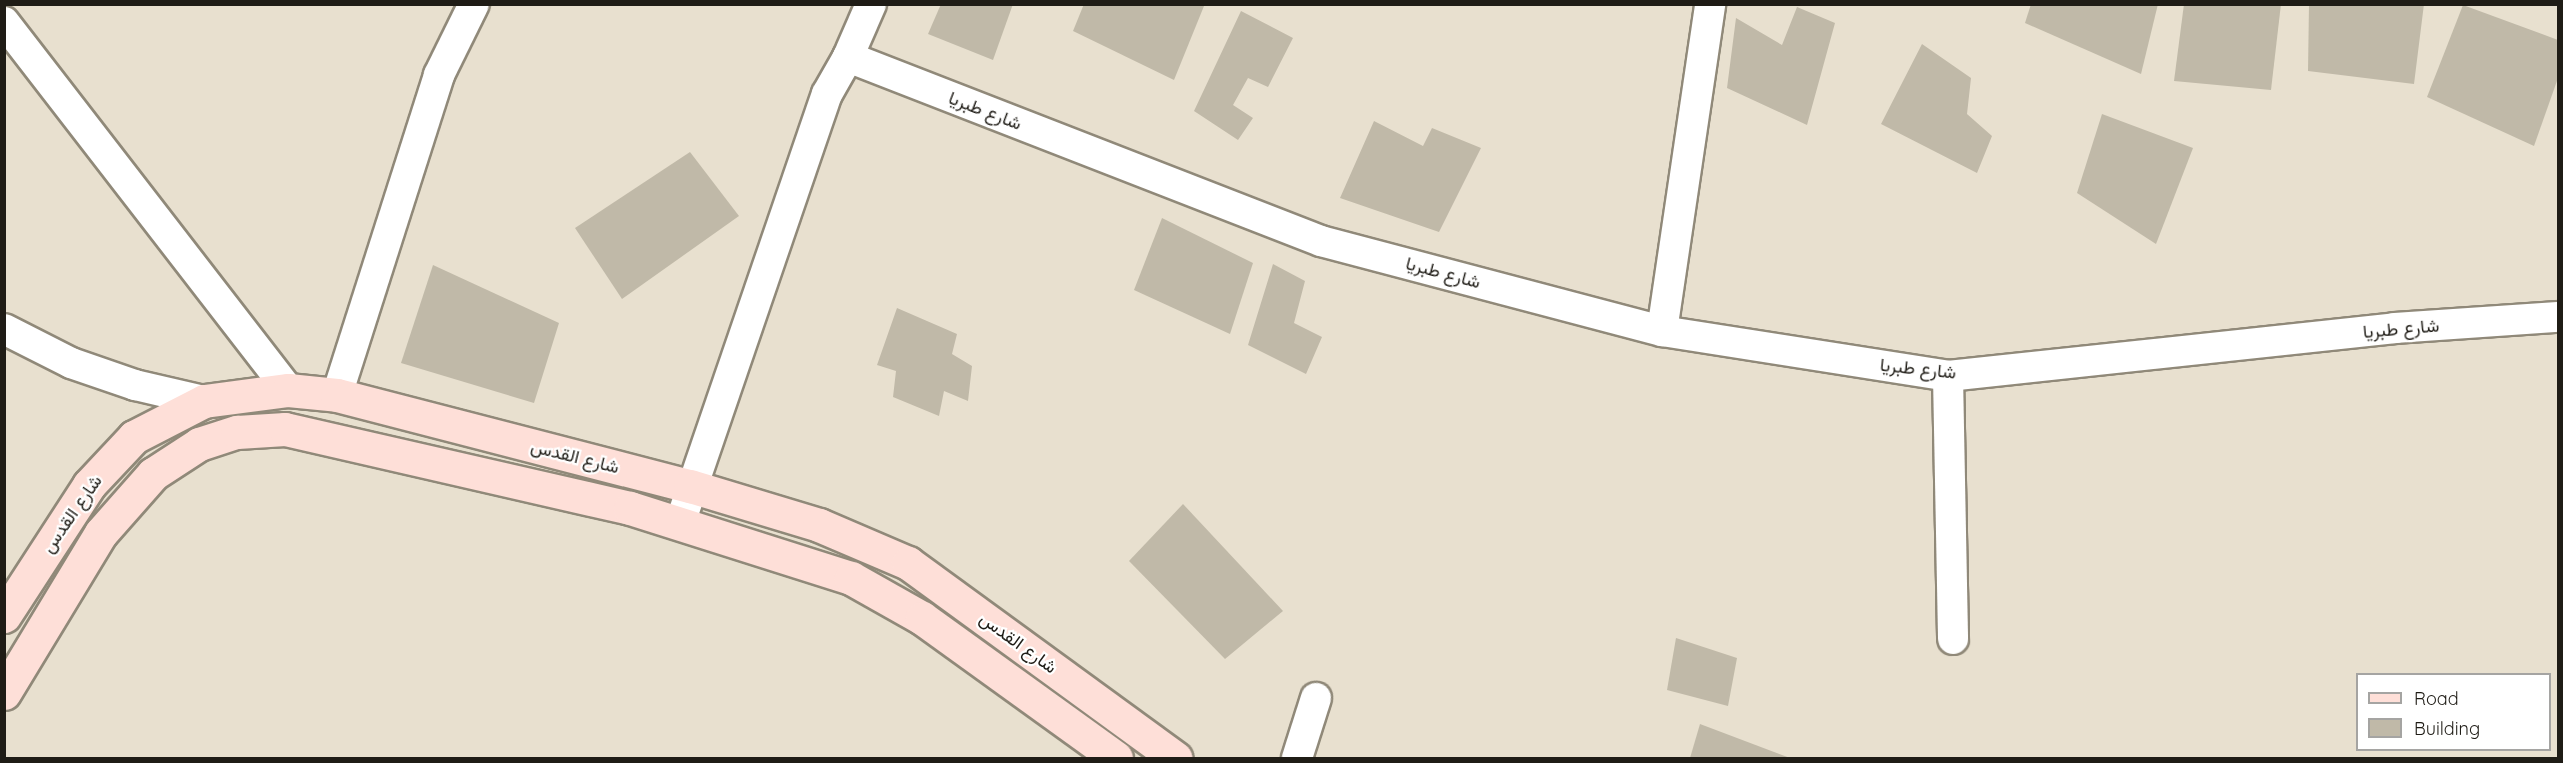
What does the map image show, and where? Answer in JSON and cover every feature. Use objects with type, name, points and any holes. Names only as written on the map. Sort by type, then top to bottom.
[{"type":"main road","name":"شارع القدس","points":[[4,616],[88,485],[134,437],[204,401],[288,390],[336,395],[690,486],[819,525],[908,563],[1175,759]]},
{"type":"main road","name":"شارع القدس","points":[[4,693],[101,533],[153,474],[199,444],[237,432],[285,429],[630,508],[851,578],[922,618],[1116,759]]},
{"type":"street","points":[[336,395],[439,75],[474,4]]},
{"type":"street","points":[[680,523],[690,486],[752,320],[827,94],[848,57],[871,4]]},
{"type":"street","points":[[1662,331],[1710,4]]},
{"type":"street","points":[[4,22],[288,390]]},
{"type":"street","name":"شارع طبريا","points":[[848,57],[1321,241],[1662,331],[1948,376],[2395,328],[2559,317]]},
{"type":"street","points":[[4,329],[71,363],[135,385],[204,401]]},
{"type":"street","points":[[1948,376],[1953,639]]},
{"type":"street","points":[[1297,759],[1316,698]]},
{"type":"building","points":[[941,4],[1013,4],[993,60],[928,34]]},
{"type":"building","points":[[1084,4],[1200,4],[1204,6],[1174,80],[1073,31]]},
{"type":"building","points":[[2031,4],[2158,4],[2141,74],[2025,23]]},
{"type":"building","points":[[2184,4],[2281,4],[2271,90],[2174,81]]},
{"type":"building","points":[[2309,4],[2424,4],[2414,84],[2308,71]]},
{"type":"building","points":[[2463,5],[2558,40],[2558,78],[2534,146],[2427,97]]},
{"type":"building","points":[[1797,7],[1835,23],[1807,125],[1727,88],[1736,18],[1782,45]]},
{"type":"building","points":[[1241,11],[1293,38],[1268,87],[1248,78],[1233,105],[1253,118],[1238,140],[1194,111]]},
{"type":"building","points":[[1922,44],[1971,78],[1967,114],[1992,136],[1977,173],[1881,124]]},
{"type":"building","points":[[2102,114],[2193,148],[2156,244],[2077,193]]},
{"type":"building","points":[[1374,121],[1423,146],[1432,128],[1481,148],[1439,232],[1340,198]]},
{"type":"building","points":[[690,152],[739,216],[622,299],[575,228]]},
{"type":"building","points":[[1162,218],[1253,263],[1230,334],[1134,290]]},
{"type":"building","points":[[1273,264],[1305,281],[1294,323],[1322,337],[1306,374],[1248,345]]},
{"type":"building","points":[[433,265],[559,323],[534,403],[401,363]]},
{"type":"building","points":[[897,308],[957,334],[952,354],[972,366],[968,401],[944,391],[939,416],[893,397],[896,371],[877,365]]},
{"type":"building","points":[[1183,504],[1283,611],[1225,659],[1129,561]]},
{"type":"building","points":[[1676,638],[1737,658],[1728,706],[1667,690]]},
{"type":"building","points":[[1700,724],[1790,758],[1690,758]]}]
